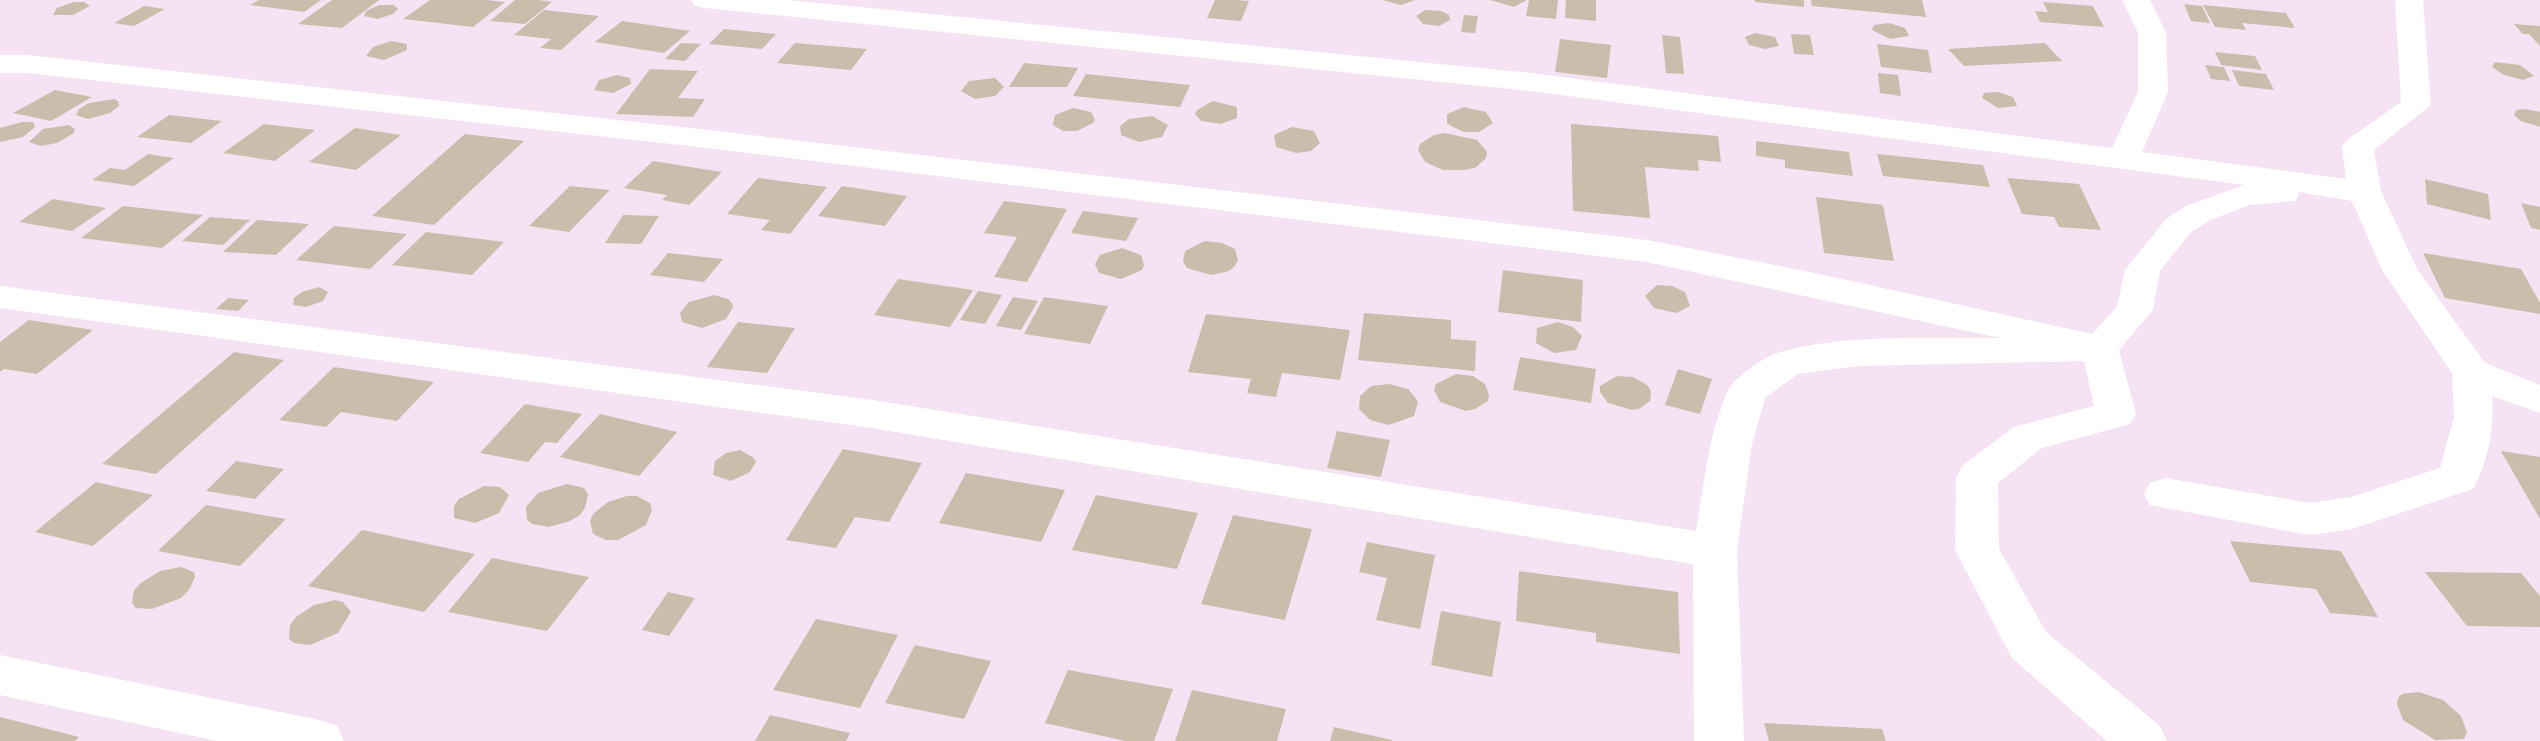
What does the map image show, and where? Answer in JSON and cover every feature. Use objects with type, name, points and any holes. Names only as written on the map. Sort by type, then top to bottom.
[{"type":"street","points":[[705,0],[1531,82],[2364,191]]},
{"type":"street","points":[[2123,159],[2153,92],[2152,33],[2137,0]]},
{"type":"street","points":[[2165,494],[2310,519],[2352,513],[2458,478],[2474,417],[2471,372],[2400,270],[2364,191],[2358,147],[2416,105],[2409,0]]},
{"type":"street","points":[[0,64],[28,64],[699,138],[1647,251],[1805,282],[2100,348]]},
{"type":"street","points":[[1719,741],[1715,551],[1732,444],[1746,392],[1787,363],[1857,352],[2100,348],[2135,310],[2143,270],[2178,226],[2198,213],[2245,195],[2364,191]]},
{"type":"street","points":[[0,297],[140,318],[872,414],[1715,551]]},
{"type":"street","points":[[2100,348],[2116,414],[2028,437],[1977,477],[1977,550],[2029,645],[2142,741]]},
{"type":"street","points":[[2471,372],[2540,400]]},
{"type":"street","points":[[0,675],[318,741]]},
{"type":"building","points":[[259,0],[321,0],[304,12],[250,5]]},
{"type":"building","points":[[332,0],[379,0],[342,28],[298,24]]},
{"type":"building","points":[[430,0],[505,2],[473,27],[403,19]]},
{"type":"building","points":[[515,0],[552,2],[525,24],[490,21]]},
{"type":"building","points":[[1215,0],[1249,1],[1241,21],[1207,18]]},
{"type":"building","points":[[1382,0],[1415,0],[1401,5]]},
{"type":"building","points":[[1490,0],[1527,0],[1514,7]]},
{"type":"building","points":[[1529,0],[1558,0],[1556,19],[1526,16]]},
{"type":"building","points":[[1566,0],[1596,0],[1596,21],[1565,18]]},
{"type":"building","points":[[1804,0],[1804,7],[1755,2]]},
{"type":"building","points":[[1811,0],[1922,0],[1926,17],[1812,6]]},
{"type":"building","points":[[74,2],[84,2],[90,6],[73,15],[53,15],[57,8]]},
{"type":"building","points":[[2043,2],[2093,6],[2104,27],[2040,22],[2035,11],[2048,12]]},
{"type":"building","points":[[2184,4],[2202,6],[2210,23],[2191,21]]},
{"type":"building","points":[[379,5],[394,5],[398,9],[393,14],[378,19],[364,16],[366,11]]},
{"type":"building","points":[[2203,5],[2286,13],[2295,28],[2242,23],[2246,30],[2215,27]]},
{"type":"building","points":[[144,6],[165,9],[134,26],[114,23]]},
{"type":"building","points":[[544,10],[599,16],[561,50],[540,48],[551,39],[514,35]]},
{"type":"building","points":[[1425,10],[1441,11],[1449,15],[1450,20],[1439,26],[1423,24],[1416,16]]},
{"type":"building","points":[[1464,15],[1478,16],[1475,33],[1461,32]]},
{"type":"building","points":[[622,21],[690,31],[664,53],[595,42]]},
{"type":"building","points":[[1889,23],[1905,28],[1909,36],[1890,39],[1872,30],[1874,25]]},
{"type":"building","points":[[2514,24],[2540,26],[2540,46],[2529,34],[2523,34]]},
{"type":"building","points":[[724,29],[776,34],[762,49],[709,44]]},
{"type":"building","points":[[1755,33],[1775,37],[1779,46],[1765,49],[1749,45],[1745,37]]},
{"type":"building","points":[[1791,34],[1810,35],[1814,55],[1794,54]]},
{"type":"building","points":[[1662,35],[1680,37],[1684,74],[1666,73]]},
{"type":"building","points":[[1560,39],[1611,45],[1607,78],[1555,72]]},
{"type":"building","points":[[391,41],[407,44],[407,50],[384,60],[366,56],[373,47]]},
{"type":"building","points":[[681,43],[701,44],[685,61],[665,59]]},
{"type":"building","points":[[795,43],[867,49],[851,70],[777,63]]},
{"type":"building","points":[[2045,43],[2062,61],[1964,66],[1948,49]]},
{"type":"building","points":[[1877,44],[1928,50],[1932,73],[1881,67]]},
{"type":"building","points":[[2215,52],[2255,56],[2262,70],[2221,65]]},
{"type":"building","points":[[2495,62],[2520,65],[2534,76],[2523,80],[2504,75],[2492,67]]},
{"type":"building","points":[[1024,63],[1078,68],[1067,87],[1009,87]]},
{"type":"building","points":[[2205,65],[2224,67],[2230,81],[2211,79]]},
{"type":"building","points":[[650,69],[698,71],[678,98],[705,99],[693,117],[616,114]]},
{"type":"building","points":[[2232,70],[2266,74],[2274,90],[2239,86]]},
{"type":"building","points":[[1878,73],[1898,75],[1901,96],[1880,93]]},
{"type":"building","points":[[1086,74],[1190,85],[1180,107],[1073,96]]},
{"type":"building","points":[[617,75],[630,78],[631,84],[613,93],[594,90],[599,80]]},
{"type":"building","points":[[995,78],[1004,87],[995,96],[975,99],[961,91],[969,81]]},
{"type":"building","points":[[55,90],[92,97],[51,121],[13,113]]},
{"type":"building","points":[[1998,92],[2013,97],[2017,106],[1998,108],[1982,98],[1984,93]]},
{"type":"building","points":[[114,99],[119,106],[110,113],[88,119],[76,115],[79,109],[89,103]]},
{"type":"building","points":[[1213,101],[1237,107],[1237,118],[1221,124],[1201,121],[1195,114],[1197,110]]},
{"type":"building","points":[[1464,107],[1486,112],[1493,123],[1479,132],[1464,132],[1447,123],[1447,114]]},
{"type":"building","points":[[1073,108],[1091,112],[1095,120],[1077,131],[1063,131],[1053,125],[1055,115]]},
{"type":"building","points":[[2516,110],[2540,112],[2540,127],[2521,121],[2514,115]]},
{"type":"building","points":[[169,115],[222,121],[191,143],[137,137]]},
{"type":"building","points":[[1152,116],[1168,125],[1162,137],[1139,142],[1121,135],[1120,126],[1129,119]]},
{"type":"building","points":[[33,122],[35,127],[23,137],[0,142],[0,128]]},
{"type":"building","points":[[264,124],[315,130],[275,161],[223,153]]},
{"type":"building","points":[[1571,124],[1718,136],[1721,162],[1698,160],[1699,171],[1645,167],[1650,218],[1573,211]]},
{"type":"building","points":[[69,125],[75,129],[74,133],[57,143],[41,146],[29,142],[43,129]]},
{"type":"building","points":[[1292,127],[1314,131],[1320,143],[1311,151],[1296,153],[1276,147],[1274,135]]},
{"type":"building","points":[[355,128],[401,135],[356,170],[309,162]]},
{"type":"building","points":[[1445,133],[1477,140],[1487,152],[1486,158],[1475,168],[1465,170],[1443,170],[1425,162],[1418,150],[1420,144],[1434,135]]},
{"type":"building","points":[[465,134],[524,141],[434,225],[372,216]]},
{"type":"building","points":[[1756,141],[1849,152],[1853,176],[1785,168],[1785,160],[1756,156]]},
{"type":"building","points":[[148,154],[174,158],[134,186],[92,180],[110,168],[125,170]]},
{"type":"building","points":[[1877,154],[1983,165],[1990,187],[1883,176]]},
{"type":"building","points":[[653,161],[722,172],[689,205],[662,200],[667,195],[624,188]]},
{"type":"building","points":[[758,178],[827,187],[790,234],[761,230],[770,220],[727,214]]},
{"type":"building","points":[[2007,178],[2079,184],[2101,230],[2059,227],[2054,217],[2022,214]]},
{"type":"building","points":[[2425,179],[2488,194],[2491,220],[2427,204]]},
{"type":"building","points":[[570,186],[610,190],[569,232],[529,226]]},
{"type":"building","points":[[842,186],[907,196],[885,226],[818,216]]},
{"type":"building","points":[[1816,197],[1883,205],[1894,261],[1824,253]]},
{"type":"building","points":[[53,199],[106,208],[72,231],[19,222]]},
{"type":"building","points":[[1004,201],[1067,209],[1027,282],[994,277],[1017,237],[984,233]]},
{"type":"building","points":[[2521,203],[2540,207],[2540,230],[2531,228]]},
{"type":"building","points":[[123,206],[203,215],[162,248],[81,238]]},
{"type":"building","points":[[1083,211],[1138,218],[1126,241],[1071,233]]},
{"type":"building","points":[[623,215],[659,216],[641,244],[605,243]]},
{"type":"building","points":[[210,217],[250,220],[223,245],[182,241]]},
{"type":"building","points":[[257,220],[309,224],[276,255],[223,252]]},
{"type":"building","points":[[334,226],[407,234],[370,269],[296,260]]},
{"type":"building","points":[[426,232],[504,242],[472,275],[392,265]]},
{"type":"building","points":[[1205,241],[1222,243],[1235,249],[1238,260],[1235,266],[1229,271],[1211,275],[1187,268],[1183,262],[1185,251]]},
{"type":"building","points":[[1122,248],[1141,255],[1144,265],[1142,270],[1121,279],[1099,273],[1095,264],[1100,255]]},
{"type":"building","points":[[668,253],[723,259],[704,282],[650,275]]},
{"type":"building","points":[[2423,253],[2521,269],[2540,303],[2540,314],[2445,298]]},
{"type":"building","points":[[1503,270],[1583,280],[1581,322],[1498,312]]},
{"type":"building","points":[[898,279],[973,290],[950,327],[874,315]]},
{"type":"building","points":[[1657,285],[1672,286],[1685,292],[1690,306],[1676,313],[1654,308],[1645,296]]},
{"type":"building","points":[[319,287],[328,292],[323,301],[306,307],[293,305],[294,298],[302,292]]},
{"type":"building","points":[[978,291],[1002,295],[985,324],[960,320]]},
{"type":"building","points":[[714,295],[732,303],[733,307],[726,319],[702,328],[682,322],[680,313],[689,302]]},
{"type":"building","points":[[1013,297],[1038,301],[1021,330],[996,326]]},
{"type":"building","points":[[1044,297],[1108,306],[1090,344],[1024,334]]},
{"type":"building","points":[[228,298],[249,300],[238,311],[216,309]]},
{"type":"building","points":[[1364,313],[1451,320],[1451,339],[1476,341],[1475,371],[1358,360]]},
{"type":"building","points":[[1206,314],[1350,330],[1340,380],[1282,373],[1276,397],[1247,393],[1251,379],[1188,372]]},
{"type":"building","points":[[29,320],[93,330],[37,374],[4,369],[0,372],[0,342]]},
{"type":"building","points":[[738,322],[795,328],[767,373],[707,367]]},
{"type":"building","points":[[1558,322],[1573,327],[1582,336],[1576,350],[1554,353],[1536,343],[1537,328]]},
{"type":"building","points":[[234,352],[284,360],[156,474],[102,464]]},
{"type":"building","points":[[1520,357],[1596,369],[1591,403],[1513,390]]},
{"type":"building","points":[[334,367],[434,382],[397,421],[341,412],[326,427],[279,420]]},
{"type":"building","points":[[1678,369],[1712,379],[1700,414],[1665,405]]},
{"type":"building","points":[[1456,374],[1473,376],[1485,384],[1488,401],[1466,411],[1440,402],[1434,390],[1436,384]]},
{"type":"building","points":[[1617,376],[1633,377],[1647,385],[1651,391],[1650,401],[1639,409],[1632,410],[1608,403],[1600,392],[1600,386]]},
{"type":"building","points":[[1390,384],[1408,389],[1414,396],[1418,402],[1414,416],[1389,425],[1370,420],[1359,409],[1360,396],[1371,386]]},
{"type":"building","points":[[525,404],[582,414],[557,443],[545,442],[528,462],[480,453]]},
{"type":"building","points":[[600,414],[677,432],[639,476],[560,457]]},
{"type":"building","points":[[1337,431],[1390,440],[1381,477],[1327,468]]},
{"type":"building","points":[[843,449],[922,463],[889,522],[855,517],[836,548],[786,540]]},
{"type":"building","points":[[740,450],[756,462],[750,472],[731,481],[713,475],[715,461],[726,453]]},
{"type":"building","points":[[2501,451],[2540,457],[2540,519]]},
{"type":"building","points":[[236,461],[284,469],[255,499],[206,491]]},
{"type":"building","points":[[966,473],[1065,490],[1041,542],[939,523]]},
{"type":"building","points":[[96,482],[153,495],[93,546],[35,532]]},
{"type":"building","points":[[567,484],[584,488],[588,494],[585,508],[580,515],[549,527],[532,524],[527,520],[526,507],[538,493]]},
{"type":"building","points":[[484,486],[500,487],[509,495],[499,513],[475,523],[454,518],[454,506],[459,499]]},
{"type":"building","points":[[1096,495],[1198,513],[1177,569],[1072,550]]},
{"type":"building","points":[[637,496],[650,503],[652,510],[646,525],[618,540],[606,540],[593,534],[590,521],[593,514],[608,502]]},
{"type":"building","points":[[206,505],[286,519],[240,566],[158,551]]},
{"type":"building","points":[[1233,515],[1312,529],[1285,620],[1201,604]]},
{"type":"building","points":[[362,530],[475,554],[424,612],[308,586]]},
{"type":"building","points":[[2230,541],[2341,551],[2378,617],[2330,613],[2316,589],[2250,582]]},
{"type":"building","points":[[1367,542],[1435,555],[1420,629],[1376,620],[1387,578],[1359,572]]},
{"type":"building","points":[[492,558],[589,577],[547,631],[448,612]]},
{"type":"building","points":[[181,567],[194,572],[195,577],[189,590],[181,598],[152,609],[136,608],[132,603],[134,590],[141,583],[160,571]]},
{"type":"building","points":[[1519,571],[1678,592],[1680,654],[1596,642],[1596,633],[1516,621]]},
{"type":"building","points":[[2425,572],[2521,573],[2540,596],[2540,627],[2467,626]]},
{"type":"building","points":[[668,592],[695,598],[669,636],[642,630]]},
{"type":"building","points":[[335,600],[343,602],[351,612],[338,633],[310,645],[294,643],[289,639],[290,625],[296,617],[314,605]]},
{"type":"building","points":[[1441,611],[1501,622],[1492,677],[1431,665]]},
{"type":"building","points":[[816,619],[898,635],[860,708],[773,690]]},
{"type":"building","points":[[915,645],[991,661],[964,719],[885,703]]},
{"type":"building","points":[[1068,670],[1173,689],[1154,741],[1125,741],[1045,723]]},
{"type":"building","points":[[1192,690],[1286,709],[1277,741],[1175,741]]},
{"type":"building","points":[[2419,692],[2443,700],[2461,716],[2467,732],[2464,739],[2435,740],[2403,720],[2397,704],[2398,698],[2402,694]]},
{"type":"building","points":[[770,715],[850,733],[846,741],[755,741]]},
{"type":"building","points":[[0,717],[79,737],[75,741],[0,741]]},
{"type":"building","points":[[1764,723],[1882,729],[1886,741],[1769,741]]},
{"type":"building","points":[[1334,727],[1392,740],[1392,741],[1330,741]]}]
